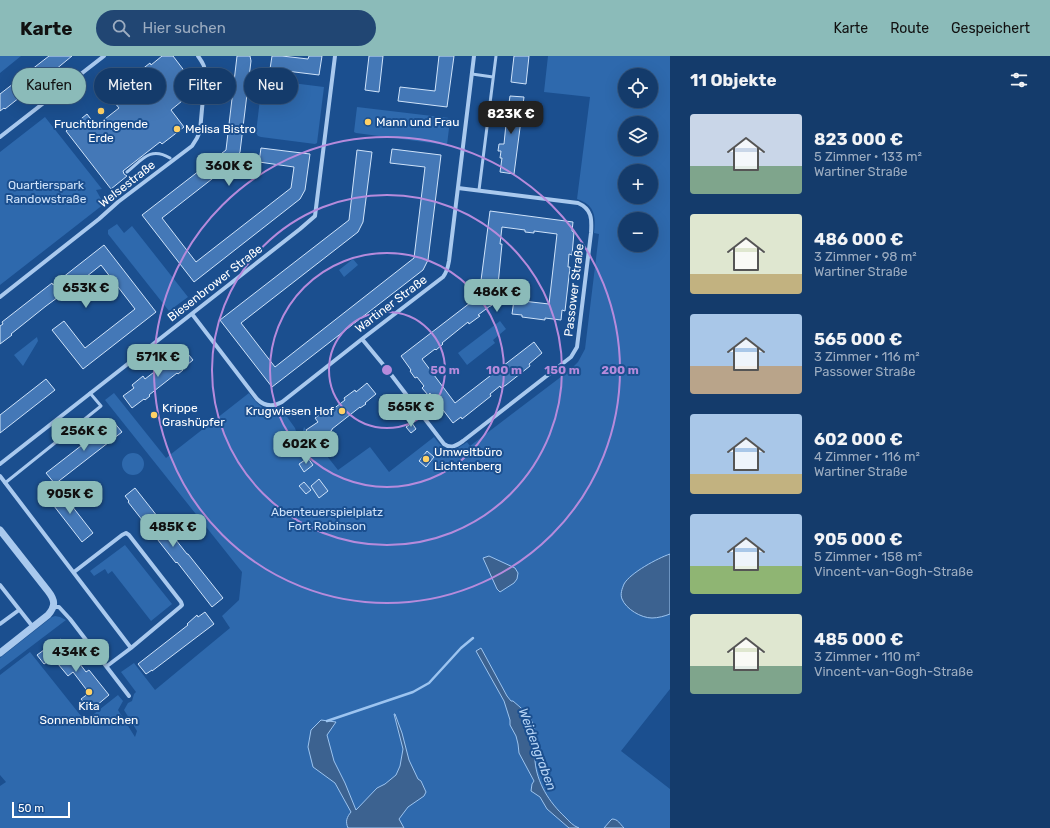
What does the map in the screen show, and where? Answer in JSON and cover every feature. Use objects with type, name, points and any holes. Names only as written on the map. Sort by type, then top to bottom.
[{"type":"street","points":[[0,137],[104,56]]},
{"type":"street","name":"Welsestraße","points":[[198,56],[205,68]]},
{"type":"street","name":"Biesenbrower Straße","points":[[0,464],[315,216],[335,56]]},
{"type":"street","name":"Wartiner Straße","points":[[192,314],[258,399],[263,404],[274,406],[282,402],[362,338],[446,274],[449,261],[474,56]]},
{"type":"street","name":"Welsestraße","points":[[0,297],[99,219],[118,202],[192,146],[200,131],[203,104]]},
{"type":"street","name":"Passower Straße","points":[[362,338],[444,444],[450,447],[456,446],[463,441],[571,357],[577,347],[592,224],[589,211],[583,205],[578,203],[458,188]]},
{"type":"street","points":[[0,476],[130,648]]},
{"type":"street","points":[[0,530],[51,595],[54,602],[52,611],[48,615],[0,653]]},
{"type":"street","points":[[74,572],[126,533],[181,602],[182,605],[180,607],[107,666]]},
{"type":"street","points":[[0,585],[33,627]]},
{"type":"street","points":[[53,607],[59,607],[70,619],[129,696]]},
{"type":"street","points":[[0,624],[19,610]]},
{"type":"lane","points":[[479,190],[496,56]]},
{"type":"lane","points":[[472,74],[494,77]]},
{"type":"lane","points":[[127,172],[150,153],[156,152],[170,158]]},
{"type":"lane","points":[[5,483],[101,406],[90,393]]},
{"type":"green space","points":[[0,56],[21,56],[0,73]]},
{"type":"green space","name":"Abenteuerspielplatz Fort Robinson","points":[[548,56],[670,56],[670,689],[621,751],[670,789],[670,828],[0,828],[0,786],[6,782],[0,775],[0,675],[30,652],[85,721],[118,695],[123,701],[118,710],[135,737],[137,731],[124,710],[128,703],[132,701],[136,692],[121,672],[134,663],[155,690],[230,628],[222,616],[239,600],[242,572],[105,400],[114,393],[166,458],[249,393],[262,407],[274,409],[280,407],[295,428],[298,437],[308,451],[307,452],[310,454],[311,453],[301,438],[304,427],[338,470],[370,447],[389,472],[434,437],[445,449],[449,450],[456,449],[467,442],[470,446],[570,370],[578,362],[585,349],[599,234],[594,233],[595,221],[591,208],[588,204],[577,199],[590,97],[544,92]]},
{"type":"green space","points":[[298,84],[324,87],[317,143],[315,144],[261,137],[256,133],[259,104],[298,104]]},
{"type":"green space","points":[[357,107],[449,118],[447,145],[356,133],[354,132]]},
{"type":"green space","name":"Quartierspark Randowstraße","points":[[45,117],[102,189],[96,190],[104,204],[0,285],[0,152]]},
{"type":"green space","points":[[117,224],[124,233],[132,226],[188,297],[169,311],[108,234],[108,230]]},
{"type":"green space","points":[[353,259],[358,265],[344,277],[339,270]]},
{"type":"green space","points":[[500,321],[506,329],[493,340],[495,343],[467,365],[458,353]]},
{"type":"green space","points":[[37,337],[38,341],[23,366],[14,355]]},
{"type":"green space","points":[[133,453],[141,456],[144,464],[141,472],[133,475],[125,472],[122,464],[125,456]]},
{"type":"green space","points":[[125,545],[172,604],[151,621],[112,571],[108,574],[105,569],[94,576],[90,571]]},
{"type":"green space","points":[[55,616],[66,620],[0,670],[0,658]]},
{"type":"shaded area","points":[[670,554],[670,614],[661,617],[648,618],[634,612],[624,603],[621,597],[624,584],[638,571],[652,562]]},
{"type":"shaded area","points":[[489,556],[515,568],[518,573],[517,579],[514,583],[500,592],[497,589],[483,558]]},
{"type":"shaded area","points":[[481,648],[507,696],[524,711],[533,724],[535,733],[536,769],[545,792],[559,811],[571,823],[579,828],[569,828],[547,809],[540,797],[531,791],[534,781],[519,753],[516,736],[510,725],[510,720],[504,701],[476,651]]},
{"type":"shaded area","points":[[394,714],[402,733],[409,760],[426,792],[424,796],[408,807],[399,819],[404,828],[348,828],[347,819],[351,812],[335,783],[313,767],[308,747],[311,730],[321,720],[336,722],[327,735],[334,761],[356,810],[377,788],[385,784],[396,775],[400,766],[403,749]]},
{"type":"shaded area","points":[[612,819],[617,821],[624,828],[604,828]]},
{"type":"building","points":[[49,56],[72,56],[57,68],[34,68]]},
{"type":"building","points":[[162,56],[173,56],[182,68],[174,68],[174,104],[178,104],[171,110],[184,127],[162,144],[160,142],[123,171],[127,176],[111,189],[66,131],[87,114],[96,126],[119,108],[116,104],[166,104],[166,68],[144,68],[150,63],[151,65]]},
{"type":"building","points":[[237,56],[250,56],[250,68],[244,68],[244,104],[246,104],[240,152],[235,161],[162,218],[196,262],[291,188],[294,167],[259,162],[261,148],[310,154],[305,190],[300,199],[194,282],[142,215],[226,150],[231,104],[236,104]]},
{"type":"building","points":[[272,56],[308,59],[309,56],[322,56],[319,75],[298,72],[298,68],[270,68]]},
{"type":"building","points":[[369,56],[383,56],[379,92],[365,90]]},
{"type":"building","points":[[439,56],[454,56],[447,107],[398,101],[400,87],[435,91]]},
{"type":"building","points":[[514,56],[529,56],[526,84],[511,82]]},
{"type":"building","points":[[12,85],[12,103],[0,111],[0,94]]},
{"type":"building","points":[[510,96],[524,97],[514,174],[500,172],[502,158],[500,158],[501,151],[498,151],[499,144],[504,144],[506,124],[502,123],[502,116],[505,117],[505,109],[508,110]]},
{"type":"building","points":[[392,149],[441,155],[428,260],[423,270],[272,387],[220,320],[349,220],[357,150],[372,152],[363,222],[358,232],[241,323],[275,367],[414,258],[425,167],[390,163]]},
{"type":"building","points":[[490,211],[573,222],[572,231],[574,232],[572,255],[569,254],[568,267],[570,267],[565,311],[562,310],[561,320],[545,318],[545,320],[512,314],[514,300],[549,304],[557,234],[534,231],[534,233],[525,232],[525,230],[502,227],[498,285],[495,285],[493,299],[495,300],[491,306],[478,315],[480,316],[469,324],[468,322],[442,343],[443,344],[436,350],[435,349],[422,359],[455,403],[534,342],[542,353],[529,364],[530,366],[506,385],[501,388],[500,386],[490,394],[491,396],[462,419],[461,417],[453,423],[443,410],[441,412],[430,393],[428,395],[422,388],[424,386],[417,377],[415,378],[401,356],[479,296]]},
{"type":"building","points":[[104,245],[156,312],[83,369],[52,330],[64,321],[85,348],[135,309],[101,265],[62,296],[61,295],[46,306],[0,344],[0,326],[3,324],[2,322]]},
{"type":"building","points":[[184,349],[193,360],[178,374],[177,373],[149,395],[150,396],[145,400],[144,399],[132,408],[123,396],[134,388],[132,385],[143,376],[145,379],[162,366],[160,363],[171,355],[173,357]]},
{"type":"building","points":[[46,379],[55,390],[0,433],[0,415]]},
{"type":"building","name":"Krugwiesen Hof","points":[[367,383],[376,394],[365,403],[366,404],[360,407],[327,434],[326,433],[315,441],[306,430],[318,422],[315,418],[326,410],[328,413],[345,400],[344,398],[355,390],[356,392]]},
{"type":"building","points":[[113,421],[122,432],[55,484],[46,473]]},
{"type":"building","points":[[412,423],[416,429],[411,433],[406,427]]},
{"type":"building","name":"Umweltbüro Lichtenberg","points":[[427,451],[434,457],[426,467],[419,461]]},
{"type":"building","points":[[308,458],[313,465],[304,472],[299,464]]},
{"type":"building","points":[[319,479],[328,491],[319,498],[311,486]]},
{"type":"building","points":[[304,482],[311,490],[306,494],[299,486]]},
{"type":"building","points":[[58,488],[93,533],[82,542],[47,497]]},
{"type":"building","points":[[135,488],[223,598],[212,607],[128,502],[129,501],[125,496]]},
{"type":"building","points":[[205,612],[214,624],[146,674],[138,664],[188,625],[187,624],[197,615],[198,617]]},
{"type":"building","points":[[61,639],[86,672],[89,670],[109,695],[90,711],[81,699],[89,693],[73,672],[68,676],[53,658],[44,664],[37,655]]},
{"type":"waterway","points":[[327,721],[413,692],[429,683],[461,648],[473,638]]},
{"type":"place","name":"Fruchtbringende Erde","points":[[101,111]]},
{"type":"place","name":"Mann und Frau","points":[[368,122]]},
{"type":"place","name":"Melisa Bistro","points":[[177,129]]},
{"type":"place","name":"Krugwiesen Hof","points":[[342,411]]},
{"type":"place","name":"Krippe Grashüpfer","points":[[154,415]]},
{"type":"place","name":"Umweltbüro Lichtenberg","points":[[426,459]]},
{"type":"place","name":"Kita Sonnenblümchen","points":[[89,692]]},
{"type":"water label","name":"Weidengraben","points":[[538,749]]}]
